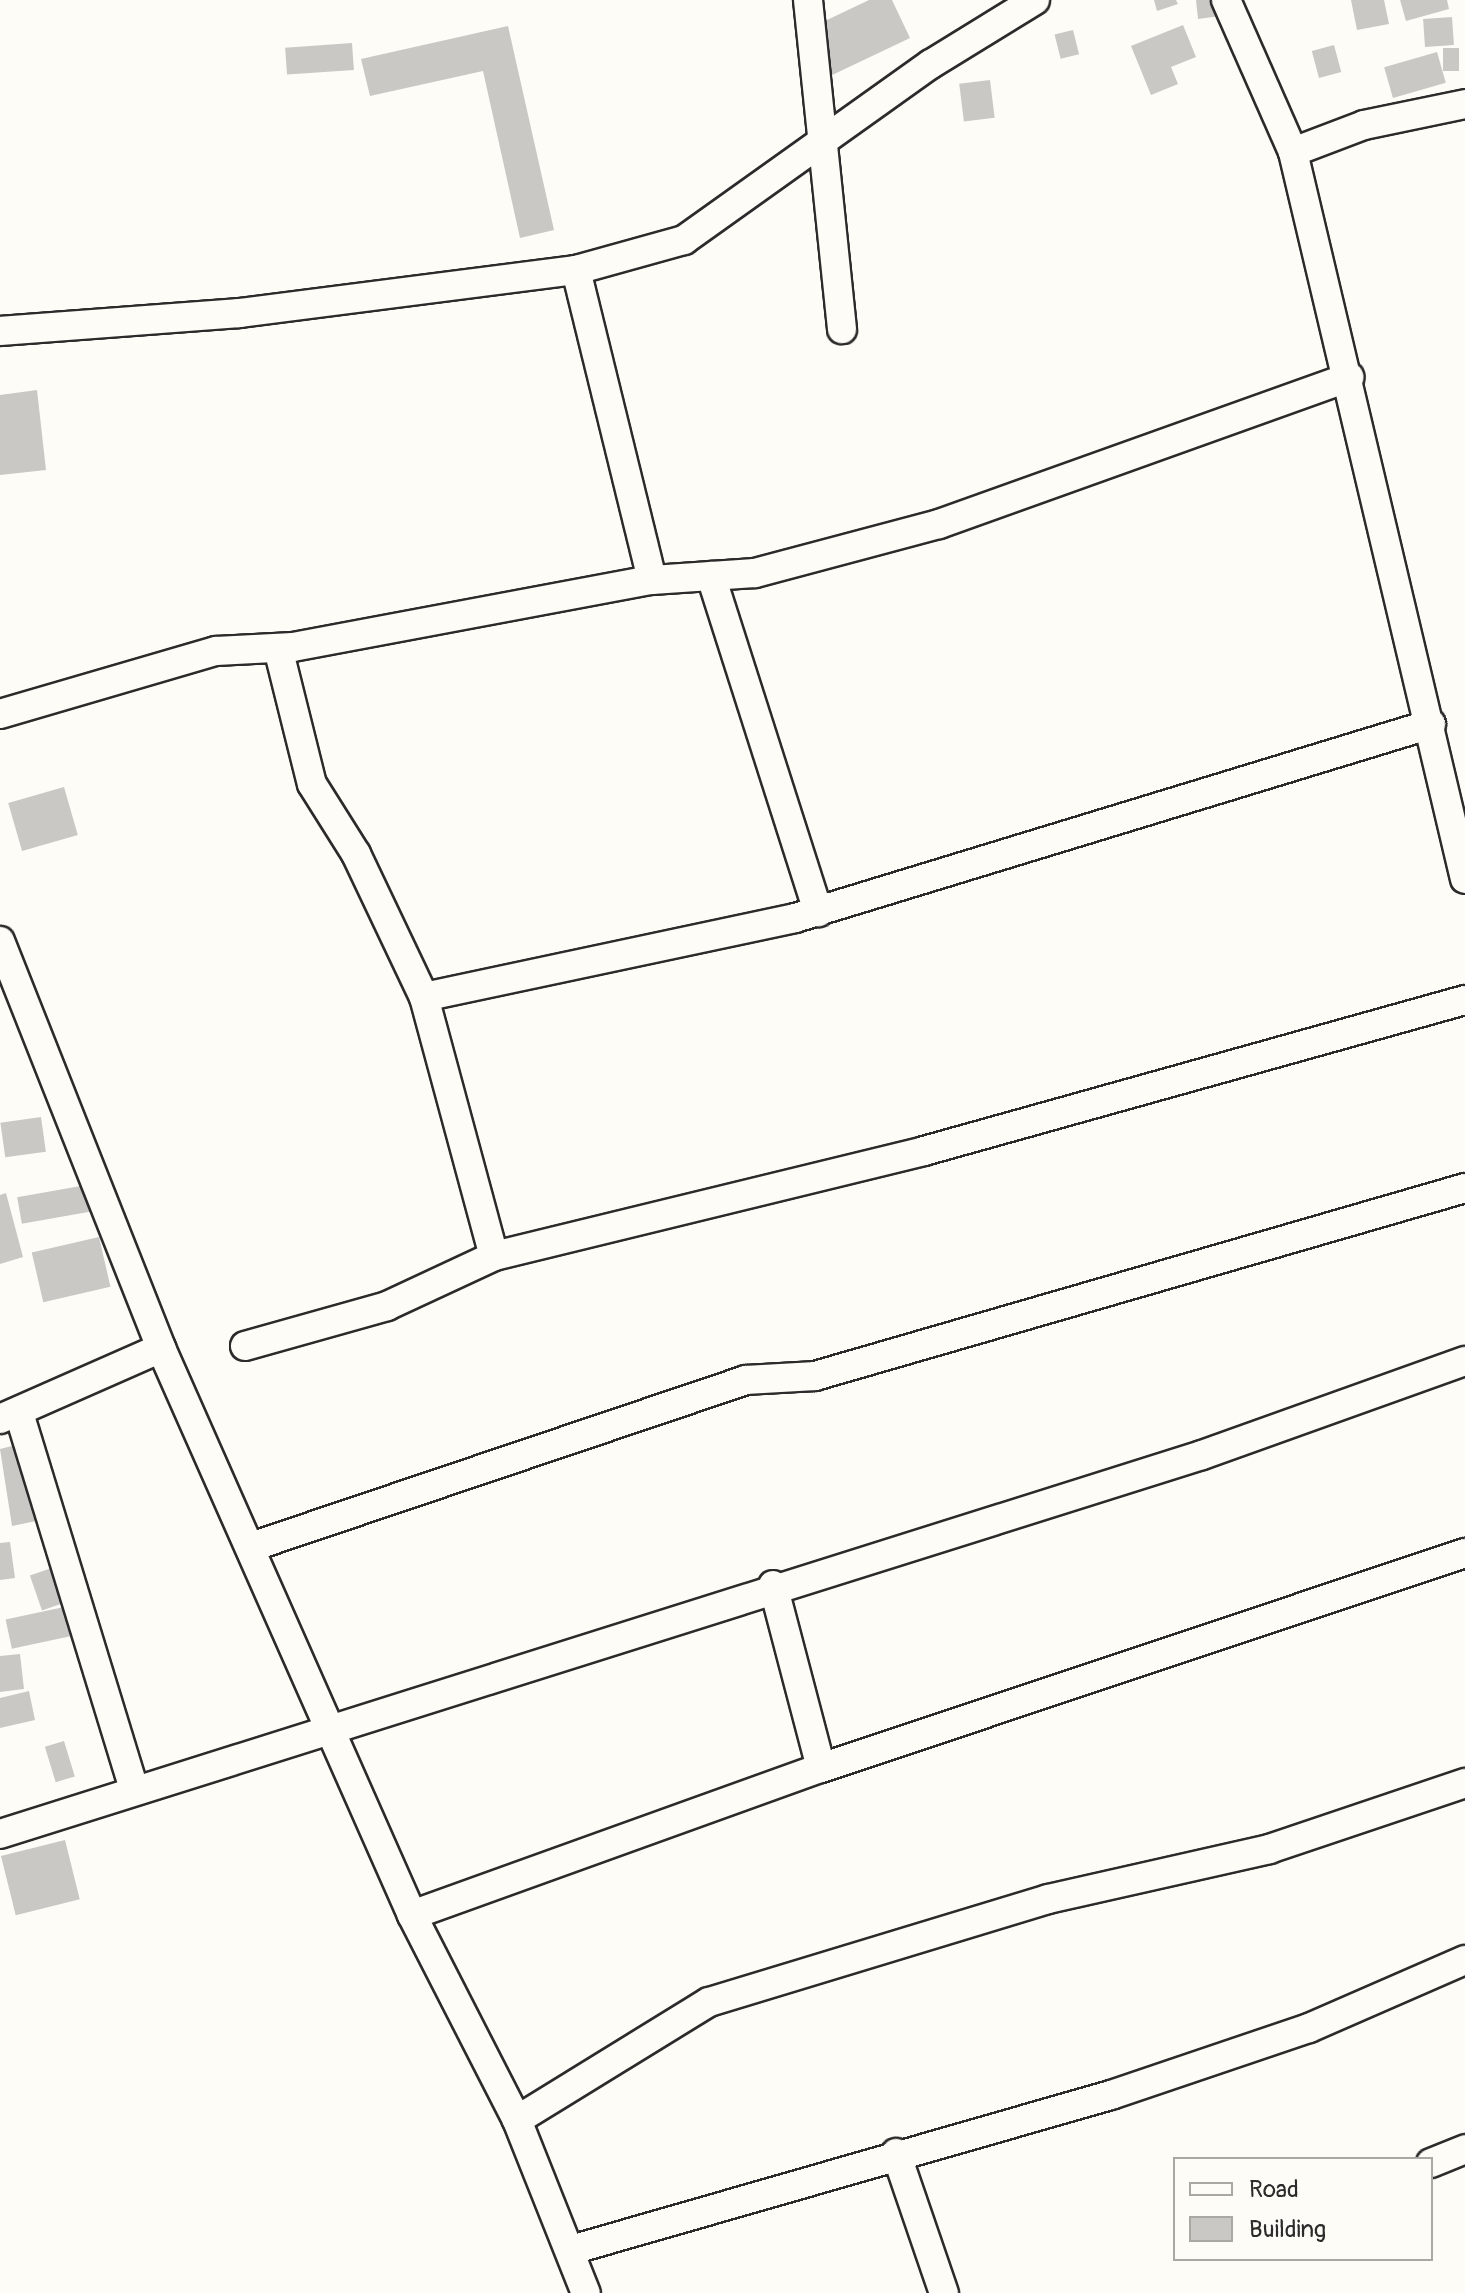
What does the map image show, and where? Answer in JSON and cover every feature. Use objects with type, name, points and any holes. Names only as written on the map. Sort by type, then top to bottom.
[{"type":"street","points":[[808,0],[842,329]]},
{"type":"street","points":[[0,331],[239,313],[576,270],[684,240],[823,145],[931,64],[1035,0]]},
{"type":"street","points":[[1226,0],[1293,152],[1349,377],[1465,879]]},
{"type":"street","points":[[1293,152],[1364,125],[1465,104]]},
{"type":"street","points":[[576,270],[652,580]]},
{"type":"street","points":[[0,714],[216,651],[278,648],[652,580],[755,573],[939,524],[1349,377]]},
{"type":"street","points":[[711,576],[818,912]]},
{"type":"street","points":[[278,648],[312,784],[356,854],[424,997],[494,1256]]},
{"type":"street","points":[[424,997],[818,912],[1431,724]]},
{"type":"street","points":[[0,941],[161,1348],[254,1546],[412,1915],[517,2120],[586,2293]]},
{"type":"street","points":[[245,1346],[387,1306],[494,1256],[924,1151],[1465,1000]]},
{"type":"street","points":[[254,1546],[746,1380],[815,1376],[1465,1188]]},
{"type":"street","points":[[134,1789],[10,1416],[161,1348]]},
{"type":"street","points":[[0,1834],[329,1725],[773,1585],[1202,1455],[1465,1361]]},
{"type":"street","points":[[412,1915],[821,1768],[1465,1553]]},
{"type":"street","points":[[773,1585],[821,1768]]},
{"type":"street","points":[[517,2120],[709,2002],[1048,1899],[1269,1849],[1465,1783]]},
{"type":"street","points":[[571,2250],[896,2153],[1111,2095],[1309,2028],[1465,1960]]},
{"type":"street","points":[[1433,2162],[1465,2149]]},
{"type":"street","points":[[896,2153],[944,2293]]},
{"type":"building","points":[[869,0],[892,0],[910,38],[828,77],[806,30]]},
{"type":"building","points":[[1154,0],[1176,0],[1178,4],[1157,11]]},
{"type":"building","points":[[1196,0],[1217,0],[1220,16],[1198,19]]},
{"type":"building","points":[[1351,0],[1384,0],[1389,24],[1357,30]]},
{"type":"building","points":[[1400,0],[1447,0],[1449,9],[1406,21]]},
{"type":"building","points":[[1452,17],[1454,45],[1425,47],[1423,19]]},
{"type":"building","points":[[1183,25],[1196,57],[1171,67],[1178,84],[1151,95],[1131,46]]},
{"type":"building","points":[[508,26],[554,230],[520,238],[483,71],[370,96],[361,59]]},
{"type":"building","points":[[1073,30],[1079,54],[1061,59],[1055,35]]},
{"type":"building","points":[[352,43],[354,70],[287,75],[285,48]]},
{"type":"building","points":[[1334,45],[1341,72],[1319,78],[1312,51]]},
{"type":"building","points":[[1443,48],[1459,48],[1459,71],[1443,71]]},
{"type":"building","points":[[1437,52],[1446,83],[1393,98],[1384,67]]},
{"type":"building","points":[[990,80],[995,118],[964,121],[959,84]]},
{"type":"building","points":[[37,390],[46,470],[0,475],[0,395]]},
{"type":"building","points":[[64,787],[78,835],[22,851],[8,803]]},
{"type":"building","points":[[41,1117],[46,1152],[5,1157],[0,1123]]},
{"type":"building","points":[[92,1184],[97,1211],[22,1224],[17,1197]]},
{"type":"building","points":[[6,1193],[23,1257],[0,1264],[0,1195]]},
{"type":"building","points":[[99,1237],[110,1287],[43,1302],[32,1253]]},
{"type":"building","points":[[28,1442],[46,1519],[12,1526],[0,1449]]},
{"type":"building","points":[[10,1542],[15,1578],[0,1580],[0,1543]]},
{"type":"building","points":[[63,1564],[75,1599],[42,1610],[30,1575]]},
{"type":"building","points":[[78,1604],[84,1633],[12,1649],[6,1619]]},
{"type":"building","points":[[20,1654],[24,1689],[0,1692],[0,1656]]},
{"type":"building","points":[[29,1691],[35,1720],[0,1728],[0,1698]]},
{"type":"building","points":[[64,1741],[75,1776],[56,1782],[45,1747]]},
{"type":"building","points":[[65,1840],[80,1899],[16,1915],[1,1856]]}]
